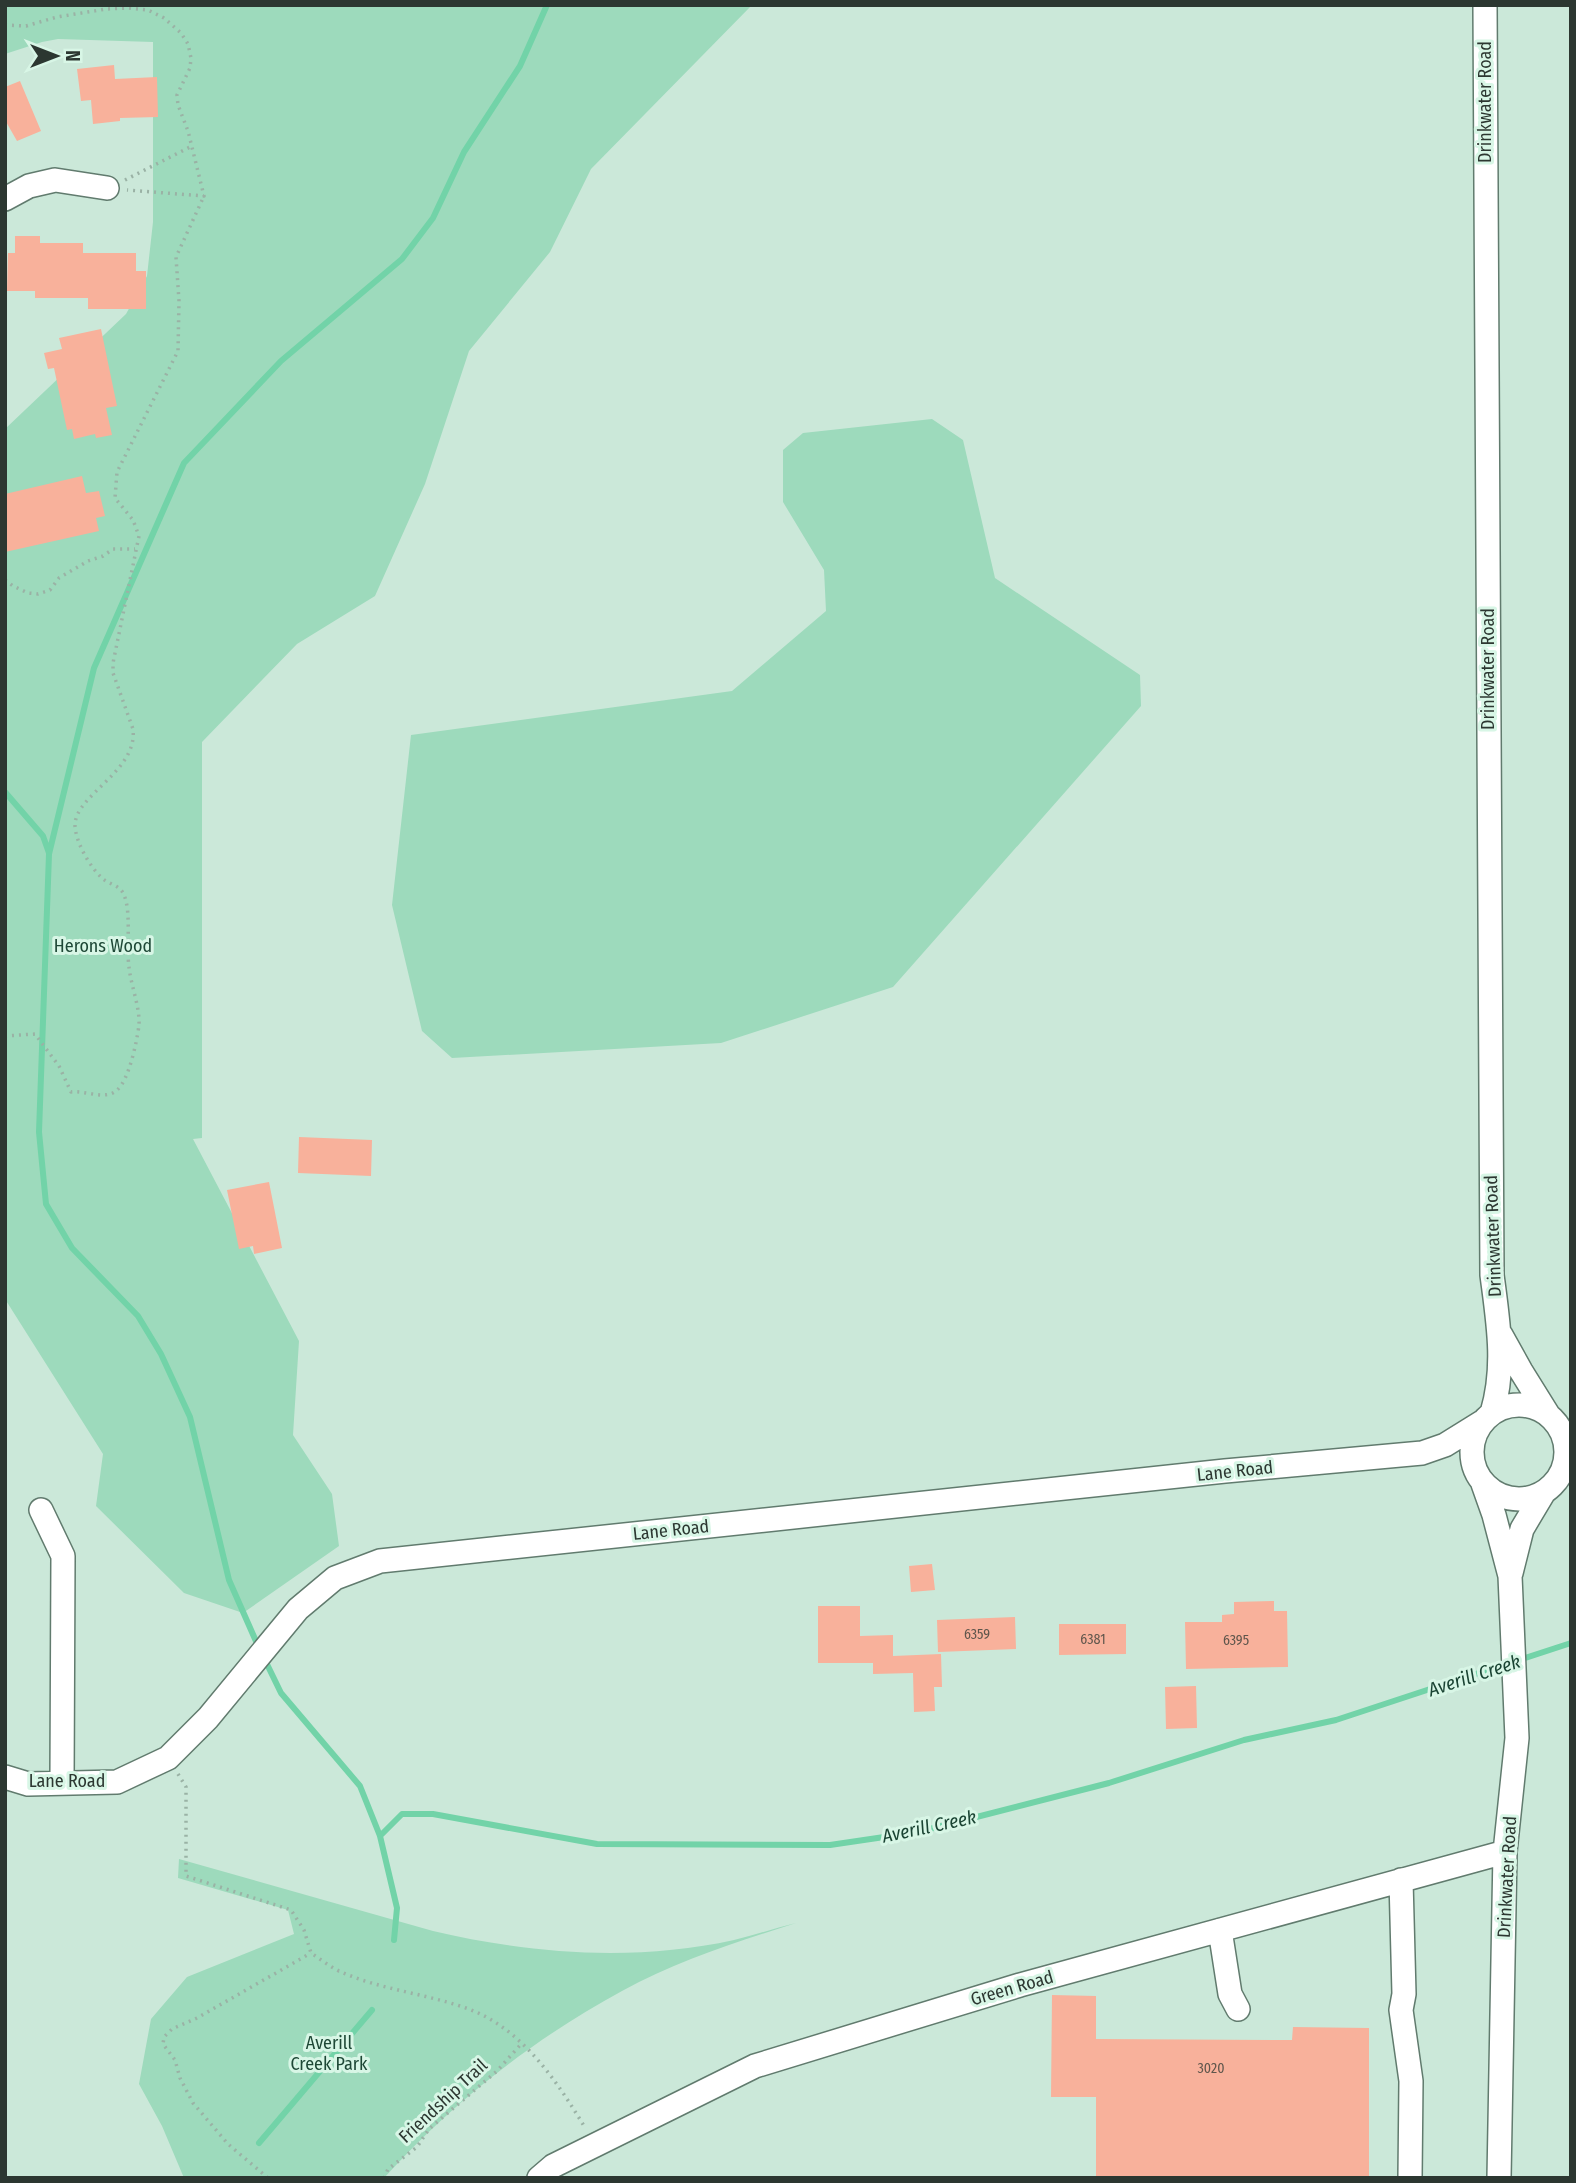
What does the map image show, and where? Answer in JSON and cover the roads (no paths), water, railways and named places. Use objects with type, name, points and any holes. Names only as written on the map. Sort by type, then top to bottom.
[{"type":"street","name":"Drinkwater Road","points":[[1485,5],[1492,1275],[1500,1332],[1497,1397],[1487,1418]]},
{"type":"street","points":[[5,199],[29,186],[55,180],[107,188]]},
{"type":"street","name":"Drinkwater Road","points":[[1500,1332],[1549,1416]]},
{"type":"street","points":[[1506,1406],[1536,1408],[1549,1416],[1559,1427],[1565,1441],[1563,1470],[1555,1483],[1544,1492],[1528,1499],[1512,1499],[1496,1494],[1480,1480],[1472,1462],[1475,1435],[1487,1418],[1506,1406]]},
{"type":"street","name":"Lane Road","points":[[5,1777],[28,1784],[117,1782],[167,1758],[208,1718],[298,1609],[335,1578],[380,1561],[1422,1453],[1445,1445],[1487,1418]]},
{"type":"street","name":"Lane Road","points":[[1422,1453],[1458,1464],[1480,1480]]},
{"type":"street","name":"Drinkwater Road","points":[[1480,1480],[1494,1515],[1510,1576],[1516,1698],[1517,1738],[1505,1852],[1499,2178]]},
{"type":"street","name":"Drinkwater Road","points":[[1510,1576],[1522,1529],[1544,1492]]},
{"type":"street","points":[[41,1510],[63,1556],[62,1783]]},
{"type":"street","name":"Green Road","points":[[539,2178],[554,2165],[755,2066],[1020,1985],[1505,1852]]},
{"type":"street","points":[[1401,1880],[1404,1994],[1401,2010],[1411,2081],[1410,2178]]},
{"type":"street","points":[[1220,1930],[1230,1994],[1238,2009]]},
{"type":"waterway","points":[[259,1648],[229,1580],[190,1417],[161,1354],[138,1316],[72,1248],[46,1204],[39,1132],[49,854],[94,668],[184,463],[281,361],[402,259],[433,218],[464,152],[520,66],[547,5]]},
{"type":"waterway","points":[[5,792],[43,836],[49,853]]},
{"type":"waterway","name":"Averill Creek","points":[[1519,1660],[1571,1643]]},
{"type":"waterway","points":[[264,1658],[281,1693],[360,1786],[380,1836],[397,1908],[394,1940]]},
{"type":"waterway","name":"Averill Creek","points":[[380,1836],[402,1814],[433,1814],[597,1844],[830,1845],[918,1832],[1109,1783],[1244,1740],[1336,1720],[1509,1663]]},
{"type":"waterway","name":"Averill Creek","points":[[259,2143],[372,2010]]},
{"type":"park label","name":"Herons Wood","points":[[103,946]]},
{"type":"park label","name":"Averill Creek Park","points":[[329,2053]]}]
